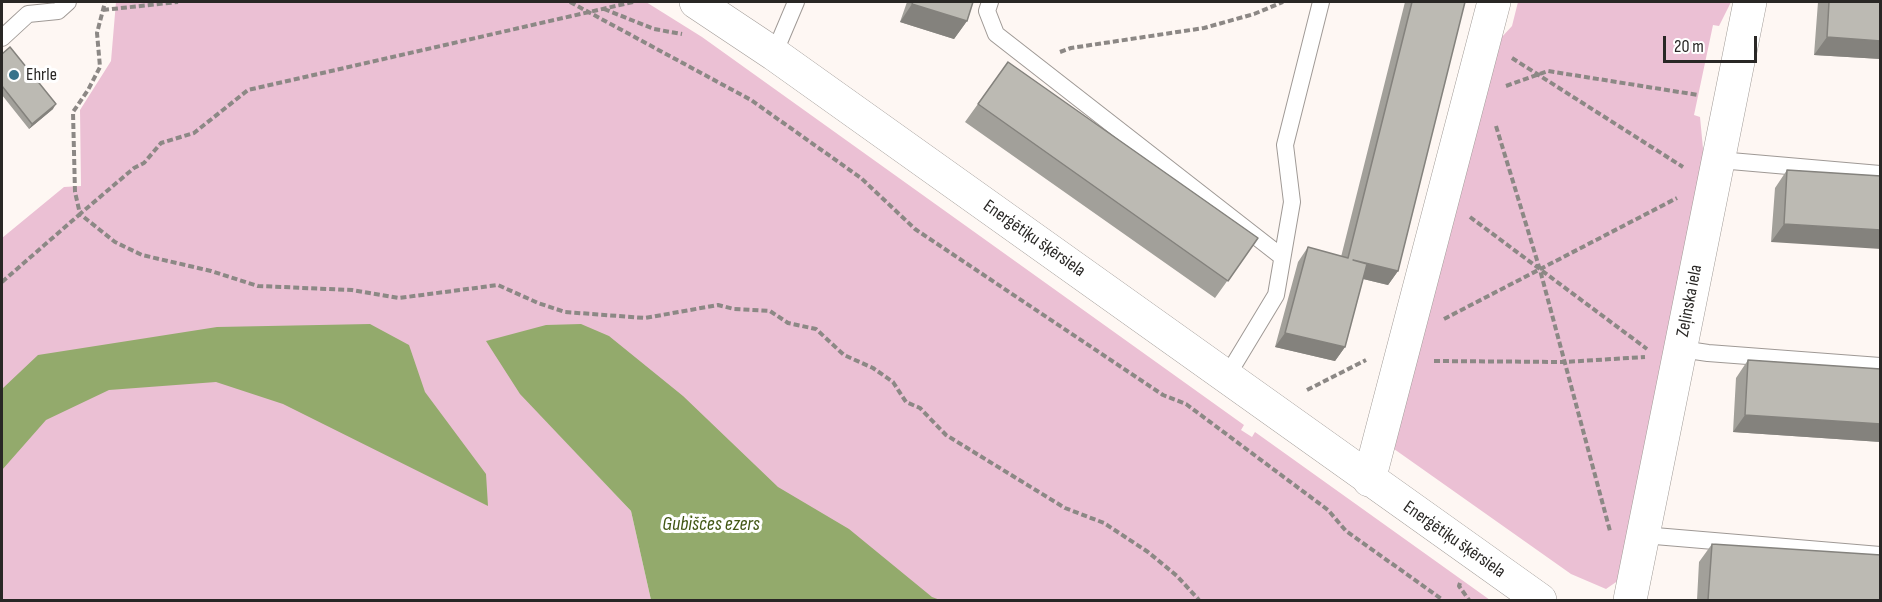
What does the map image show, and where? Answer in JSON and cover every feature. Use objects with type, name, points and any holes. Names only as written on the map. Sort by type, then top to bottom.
[{"type":"street","name":"Enerģētiķu šķērsiela","points":[[696,2],[774,54],[1540,600]]},
{"type":"street","points":[[1369,480],[1443,197],[1477,96],[1484,40],[1494,2]]},
{"type":"street","name":"Zeļinska iela","points":[[1630,600],[1672,358],[1716,172],[1750,2]]},
{"type":"lane","points":[[2,38],[28,14],[58,11],[68,2]]},
{"type":"lane","points":[[774,54],[796,2]]},
{"type":"lane","points":[[990,2],[987,11],[996,34],[1282,257]]},
{"type":"lane","points":[[1227,376],[1276,295],[1292,202],[1285,145],[1321,2]]},
{"type":"lane","points":[[1716,172],[1881,174]]},
{"type":"lane","points":[[1672,358],[1708,353],[1881,366]]},
{"type":"lane","points":[[1643,535],[1881,555]]},
{"type":"path","points":[[105,2],[97,33],[100,67],[73,112],[75,192],[80,214],[115,242],[142,255],[258,286],[352,290],[399,298],[498,285],[565,312],[645,318],[718,305],[734,309],[770,311],[788,323],[816,329],[844,355],[879,372],[893,382],[906,402],[920,408],[946,435],[1065,508],[1104,523],[1148,552],[1177,576],[1199,600]]},
{"type":"path","points":[[103,10],[178,2]]},
{"type":"path","points":[[570,2],[751,100],[861,178],[915,229],[1163,395],[1186,404],[1328,510],[1346,531],[1443,600]]},
{"type":"path","points":[[2,282],[134,168],[144,163],[161,143],[194,133],[248,90],[633,2]]},
{"type":"path","points":[[1034,63],[1071,48],[1204,28],[1254,14],[1284,2]]},
{"type":"path","points":[[1484,40],[1695,174],[1716,172]]},
{"type":"path","points":[[1610,532],[1540,270],[1477,96],[1548,71],[1698,95]]},
{"type":"path","points":[[1307,390],[1402,350],[1540,270],[1694,189],[1716,172]]},
{"type":"path","points":[[1443,197],[1540,270],[1672,358]]},
{"type":"path","points":[[1402,350],[1564,362],[1672,358]]},
{"type":"shaded area","points":[[116,2],[646,2],[702,37],[1244,425],[1241,430],[1252,437],[1255,432],[1490,600],[821,600],[521,394],[631,511],[651,600],[2,600],[2,238],[64,187],[81,186],[80,110],[111,61]]},
{"type":"shaded area","points":[[1518,2],[1731,2],[1719,26],[1713,25],[1694,115],[1700,117],[1704,159],[1619,580],[1606,589],[1571,574],[1387,444],[1489,51],[1512,26]]},
{"type":"water","points":[[370,324],[409,345],[425,392],[486,474],[488,506],[283,404],[216,382],[109,390],[46,420],[2,470],[2,389],[38,355],[217,327]]},
{"type":"water","name":"Gubiščes ezers","points":[[581,324],[609,336],[683,396],[778,487],[849,529],[932,597],[940,600],[651,600],[631,511],[520,394],[486,341],[546,325]]},
{"type":"building","points":[[913,2],[973,2],[967,21],[912,4]]},
{"type":"building","points":[[1412,2],[1465,2],[1398,271],[1353,260],[1367,264],[1345,347],[1285,333],[1308,247],[1348,258]]},
{"type":"building","points":[[1829,2],[1881,2],[1881,41],[1827,37]]},
{"type":"building","name":"Ehrle","points":[[10,47],[56,104],[32,124],[2,86],[2,54]]},
{"type":"building","points":[[1008,62],[1258,238],[1228,281],[978,104]]},
{"type":"building","points":[[1787,170],[1881,176],[1881,230],[1784,224]]},
{"type":"building","points":[[1748,360],[1881,369],[1881,424],[1745,415]]},
{"type":"building","points":[[1712,544],[1881,555],[1881,600],[1708,600]]},
{"type":"place","name":"Ehrle","points":[[14,75]]}]
